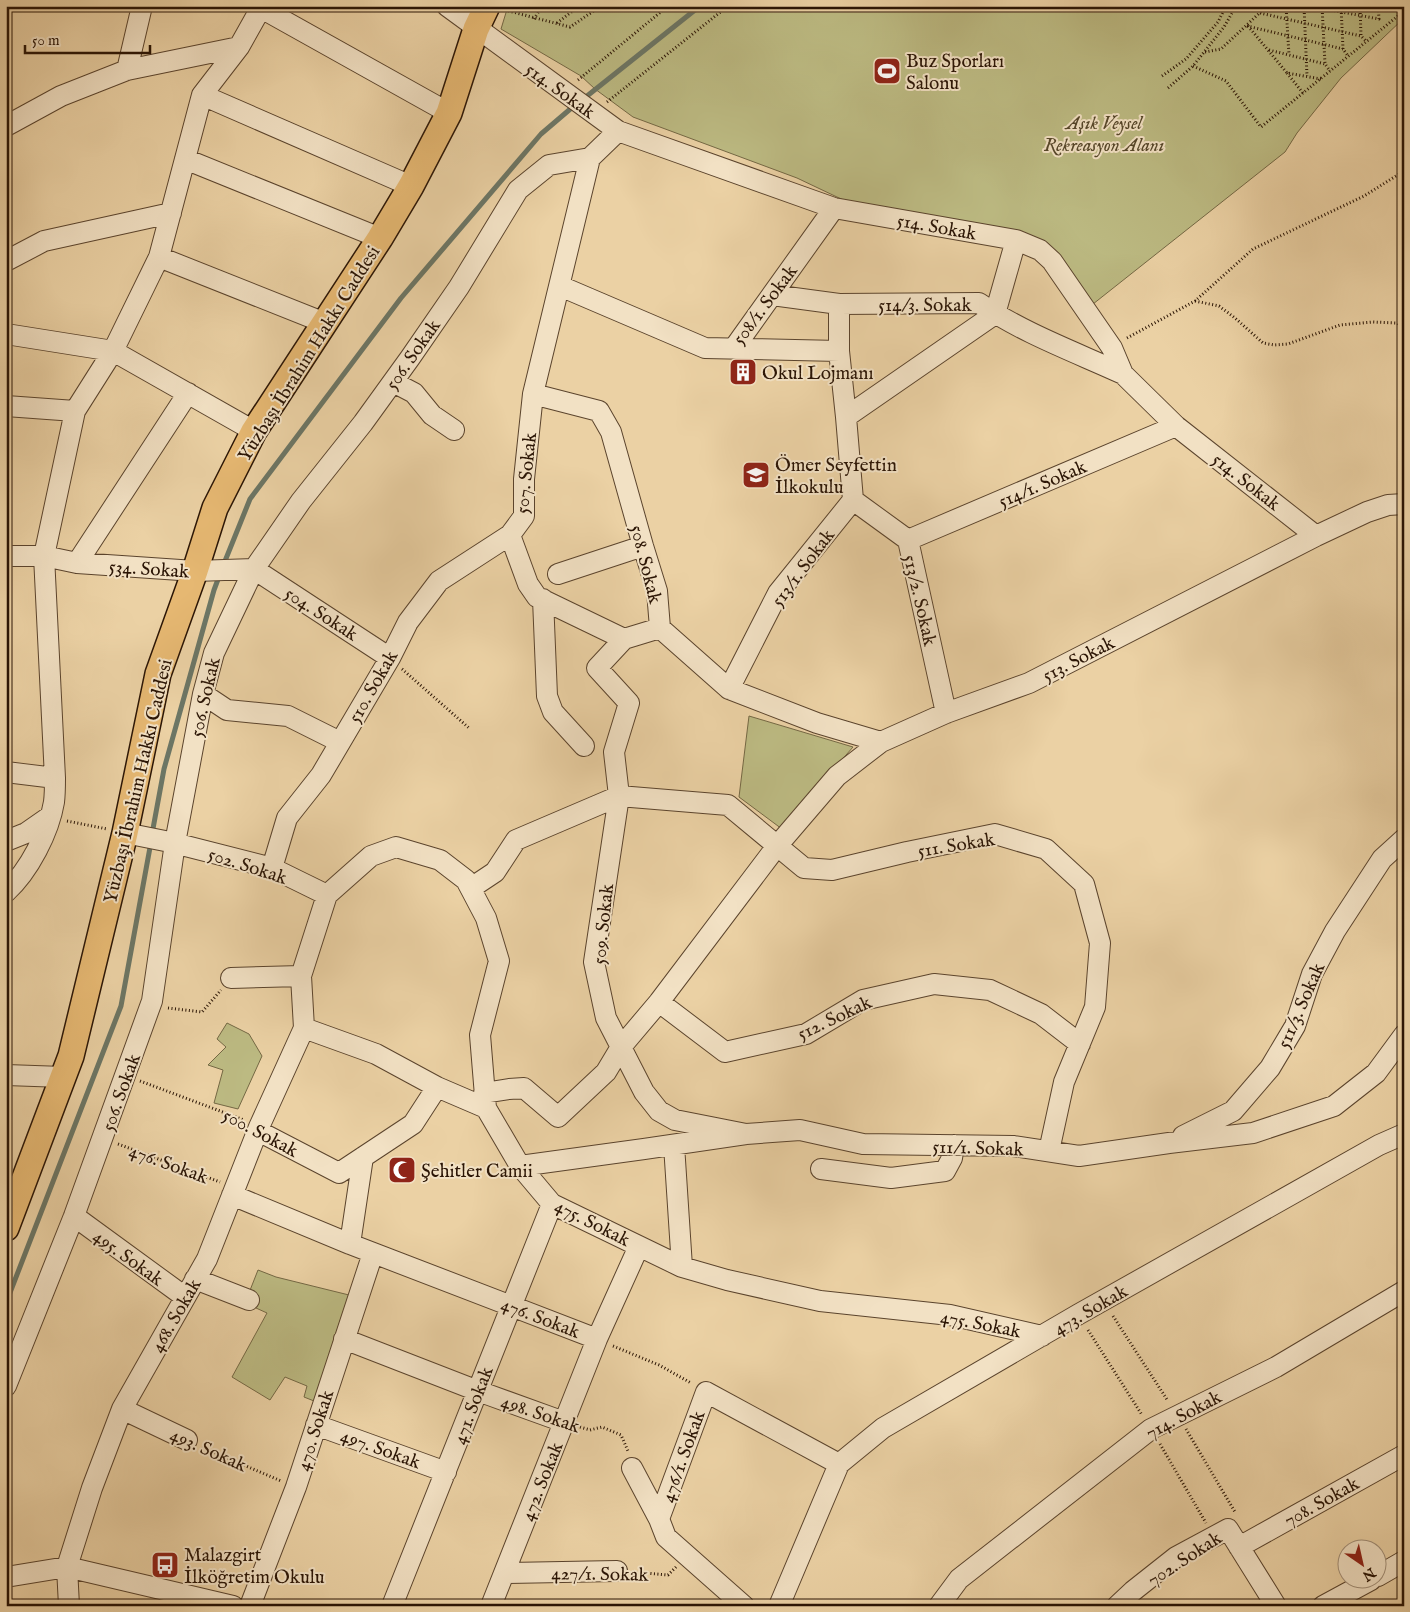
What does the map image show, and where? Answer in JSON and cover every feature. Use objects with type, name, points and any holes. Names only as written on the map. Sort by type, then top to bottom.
[{"type":"main road","name":"Yüzbaşı İbrahim Hakkı Caddesi","points":[[6,1228],[71,1056],[136,835],[158,674],[196,571],[215,508],[254,431],[380,238],[411,186],[449,113],[476,29],[494,8]]},
{"type":"street","points":[[127,70],[142,6]]},
{"type":"street","name":"514. Sokak","points":[[447,6],[618,131],[834,208],[1016,240],[1040,250],[1052,261],[1112,347],[1123,374],[1176,426],[1316,536]]},
{"type":"street","points":[[6,892],[21,874],[42,838],[54,802],[55,778],[44,556],[75,411],[113,351],[159,257],[202,95],[239,47],[262,7],[449,113]]},
{"type":"street","points":[[6,126],[61,96],[127,70],[239,47]]},
{"type":"street","points":[[202,95],[411,186]]},
{"type":"street","points":[[590,158],[618,131]]},
{"type":"street","name":"507. Sokak","points":[[590,158],[533,394],[524,479],[524,516],[510,535],[528,584],[538,596],[624,639]]},
{"type":"street","name":"506. Sokak","points":[[6,1386],[74,1216],[150,1006],[172,842],[203,694],[214,652],[254,569],[301,501],[393,382],[458,287],[518,190],[550,165],[590,158]]},
{"type":"street","points":[[185,159],[380,238]]},
{"type":"street","name":"508/1. Sokak","points":[[560,286],[705,348],[734,348],[834,208]]},
{"type":"street","points":[[6,261],[44,242],[171,213]]},
{"type":"street","points":[[846,417],[995,314],[1016,240]]},
{"type":"street","points":[[159,257],[325,323]]},
{"type":"street","name":"514/3. Sokak","points":[[772,295],[839,304],[979,302],[995,314],[1123,374]]},
{"type":"street","points":[[839,304],[839,351],[853,500]]},
{"type":"street","points":[[6,334],[113,351],[254,431]]},
{"type":"street","points":[[734,348],[839,351]]},
{"type":"street","points":[[393,382],[414,393],[432,415],[454,430]]},
{"type":"street","points":[[77,563],[188,393]]},
{"type":"street","name":"508. Sokak","points":[[533,394],[599,411],[611,432],[657,590],[660,628],[729,689],[816,723],[881,742]]},
{"type":"street","points":[[6,406],[75,411]]},
{"type":"street","name":"514/1. Sokak","points":[[908,540],[1176,426]]},
{"type":"street","name":"513/2. Sokak","points":[[853,500],[908,540],[946,713]]},
{"type":"street","name":"513/1. Sokak","points":[[729,689],[778,593],[853,500]]},
{"type":"street","name":"513. Sokak","points":[[776,846],[837,776],[881,742],[946,713],[1029,683],[1316,536],[1367,512],[1388,505],[1404,504]]},
{"type":"street","name":"510. Sokak","points":[[272,868],[287,818],[321,775],[390,658],[408,622],[439,581],[510,535]]},
{"type":"street","points":[[558,574],[643,546]]},
{"type":"street","name":"534. Sokak","points":[[6,556],[44,556],[77,563],[196,571],[254,569]]},
{"type":"street","name":"504. Sokak","points":[[254,569],[390,658]]},
{"type":"street","points":[[543,599],[546,696],[553,712],[584,746]]},
{"type":"street","points":[[471,888],[495,872],[516,840],[619,796],[614,752],[629,702],[597,668],[624,639],[660,628]]},
{"type":"street","points":[[203,694],[227,710],[288,716],[340,742]]},
{"type":"street","points":[[6,772],[55,778]]},
{"type":"street","name":"511. Sokak","points":[[619,796],[728,805],[804,868],[832,870],[995,834],[1046,849],[1084,884],[1100,944],[1095,1007],[1080,1044]]},
{"type":"street","name":"509. Sokak","points":[[619,796],[594,962],[606,1018],[644,1092],[659,1111],[675,1120],[746,1134]]},
{"type":"street","points":[[6,841],[26,833],[49,817]]},
{"type":"street","name":"502. Sokak","points":[[136,835],[172,842],[272,868],[327,895]]},
{"type":"street","name":"511/3. Sokak","points":[[1169,1142],[1233,1111],[1270,1068],[1295,1026],[1312,974],[1335,931],[1382,859],[1404,839]]},
{"type":"street","points":[[485,1101],[480,1035],[498,960],[486,918],[466,880],[440,860],[396,847],[370,856],[327,895],[301,976],[304,1028],[376,1054],[437,1087],[485,1101],[509,1089],[524,1088],[558,1118],[606,1072],[621,1047],[659,1002],[776,846]]},
{"type":"street","points":[[231,978],[301,976]]},
{"type":"street","name":"512. Sokak","points":[[659,1002],[725,1052],[806,1034],[863,1000],[934,984],[990,990],[1041,1014],[1080,1044]]},
{"type":"street","name":"468. Sokak","points":[[69,1606],[67,1566],[92,1488],[122,1409],[207,1259],[258,1127],[304,1028]]},
{"type":"street","name":"511/1. Sokak","points":[[520,1166],[746,1134],[800,1130],[862,1144],[1013,1146],[1079,1156],[1169,1142],[1253,1132],[1334,1106],[1376,1073],[1404,1035]]},
{"type":"street","points":[[1049,1151],[1064,1082],[1080,1044]]},
{"type":"street","points":[[6,1076],[63,1077]]},
{"type":"street","points":[[350,1244],[363,1157],[413,1124],[437,1087]]},
{"type":"street","name":"475. Sokak","points":[[485,1101],[520,1166],[552,1204],[682,1267],[727,1280],[820,1301],[950,1315],[1042,1336]]},
{"type":"street","name":"500. Sokak","points":[[258,1127],[262,1133],[339,1173],[363,1157]]},
{"type":"street","name":"473. Sokak","points":[[779,1606],[839,1464],[883,1428],[1362,1154],[1404,1134]]},
{"type":"street","points":[[674,1145],[682,1267]]},
{"type":"street","points":[[822,1169],[891,1178],[945,1171],[952,1158],[954,1145]]},
{"type":"street","name":"476. Sokak","points":[[233,1191],[350,1244],[596,1339]]},
{"type":"street","name":"471. Sokak","points":[[392,1606],[552,1204]]},
{"type":"street","name":"495. Sokak","points":[[74,1216],[185,1297]]},
{"type":"street","name":"472. Sokak","points":[[492,1606],[596,1339],[639,1246]]},
{"type":"street","name":"470. Sokak","points":[[250,1606],[296,1487],[373,1253]]},
{"type":"street","points":[[195,1279],[249,1300]]},
{"type":"street","name":"714. Sokak","points":[[938,1606],[959,1579],[1151,1429],[1276,1367],[1404,1291]]},
{"type":"street","name":"498. Sokak","points":[[344,1339],[564,1422]]},
{"type":"street","points":[[706,1392],[839,1464]]},
{"type":"street","name":"476/1. Sokak","points":[[659,1519],[706,1392]]},
{"type":"street","name":"493. Sokak","points":[[122,1409],[187,1440]]},
{"type":"street","name":"497. Sokak","points":[[316,1425],[446,1472]]},
{"type":"street","name":"708. Sokak","points":[[1239,1547],[1404,1455]]},
{"type":"street","points":[[632,1468],[659,1519],[666,1537],[744,1606]]},
{"type":"street","name":"702. Sokak","points":[[1117,1606],[1133,1591],[1176,1558],[1228,1529],[1239,1547]]},
{"type":"street","points":[[1239,1547],[1276,1606]]},
{"type":"street","points":[[1388,1571],[1404,1562]]},
{"type":"street","points":[[6,1577],[67,1566],[174,1599],[233,1606]]},
{"type":"street","name":"427/1. Sokak","points":[[505,1573],[617,1571]]},
{"type":"street","points":[[1323,1606],[1353,1590]]},
{"type":"path","points":[[534,19],[542,6]]},
{"type":"path","points":[[556,24],[579,6]]},
{"type":"path","points":[[494,8],[570,27],[601,6]]},
{"type":"path","points":[[564,92],[668,6]]},
{"type":"path","points":[[593,113],[728,6]]},
{"type":"path","points":[[1162,76],[1186,59],[1218,22],[1226,6]]},
{"type":"path","points":[[1168,88],[1193,66],[1224,27],[1236,6]]},
{"type":"path","points":[[1204,52],[1221,49],[1267,6]]},
{"type":"path","points":[[1286,6],[1289,55]]},
{"type":"path","points":[[1304,6],[1307,76]]},
{"type":"path","points":[[1310,6],[1379,20],[1378,6]]},
{"type":"path","points":[[1341,6],[1344,49],[1348,56]]},
{"type":"path","points":[[1360,6],[1361,36]]},
{"type":"path","points":[[1394,6],[1400,14]]},
{"type":"path","points":[[1322,8],[1325,64],[1330,71]]},
{"type":"path","points":[[1193,66],[1226,81],[1261,127],[1404,11]]},
{"type":"path","points":[[1260,13],[1342,30],[1361,36],[1366,42]]},
{"type":"path","points":[[1247,26],[1344,49]]},
{"type":"path","points":[[1247,26],[1303,93]]},
{"type":"path","points":[[1268,50],[1325,64]]},
{"type":"path","points":[[1287,73],[1321,79]]},
{"type":"path","points":[[1112,347],[1195,301],[1253,249],[1364,196],[1404,171]]},
{"type":"path","points":[[1195,301],[1219,306],[1263,343],[1274,345],[1288,344],[1340,325],[1373,322],[1398,323],[1404,320]]},
{"type":"path","points":[[1398,323],[1404,328]]},
{"type":"path","points":[[390,658],[469,728]]},
{"type":"path","points":[[49,817],[136,835]]},
{"type":"path","points":[[150,1006],[202,1012],[231,978]]},
{"type":"path","name":"500. Sokak","points":[[126,1075],[230,1114],[258,1127]]},
{"type":"path","name":"476. Sokak","points":[[103,1138],[233,1191]]},
{"type":"path","name":"476. Sokak","points":[[596,1339],[659,1365],[706,1392]]},
{"type":"path","name":"498. Sokak","points":[[564,1422],[590,1430],[602,1427],[621,1435],[628,1451],[632,1468]]},
{"type":"path","name":"493. Sokak","points":[[187,1440],[296,1487]]},
{"type":"path","name":"427/1. Sokak","points":[[617,1571],[668,1575],[687,1556]]},
{"type":"green space","name":"Aşık Veysel Rekreasyon Alanı","points":[[508,6],[1404,6],[1404,18],[1341,78],[1297,133],[1285,152],[1088,308],[1058,255],[858,207],[797,178],[633,117],[595,89],[581,76],[501,29]]},
{"type":"green space","points":[[749,716],[853,747],[782,829],[739,797]]},
{"type":"green space","points":[[227,1023],[249,1034],[262,1056],[238,1109],[214,1103],[223,1070],[208,1065],[226,1047],[217,1039]]},
{"type":"green space","points":[[258,1270],[276,1277],[349,1295],[333,1342],[336,1343],[314,1401],[304,1397],[307,1386],[285,1377],[270,1400],[232,1377],[267,1313],[245,1303]]},
{"type":"waterway","points":[[582,100],[700,6]]},
{"type":"waterway","points":[[223,566],[250,499],[401,298],[541,134],[575,105]]},
{"type":"waterway","points":[[152,834],[164,769],[220,574]]},
{"type":"waterway","points":[[6,1303],[121,1006],[151,842]]},
{"type":"place","name":"Buz Sporları Salonu","points":[[887,71]]},
{"type":"place","name":"Okul Lojmanı","points":[[743,372]]},
{"type":"place","name":"Ömer Seyfettin İlkokulu","points":[[756,475]]},
{"type":"place","name":"Şehitler Camii","points":[[402,1170]]},
{"type":"place","name":"Malazgirt İlköğretim Okulu","points":[[165,1565]]}]
